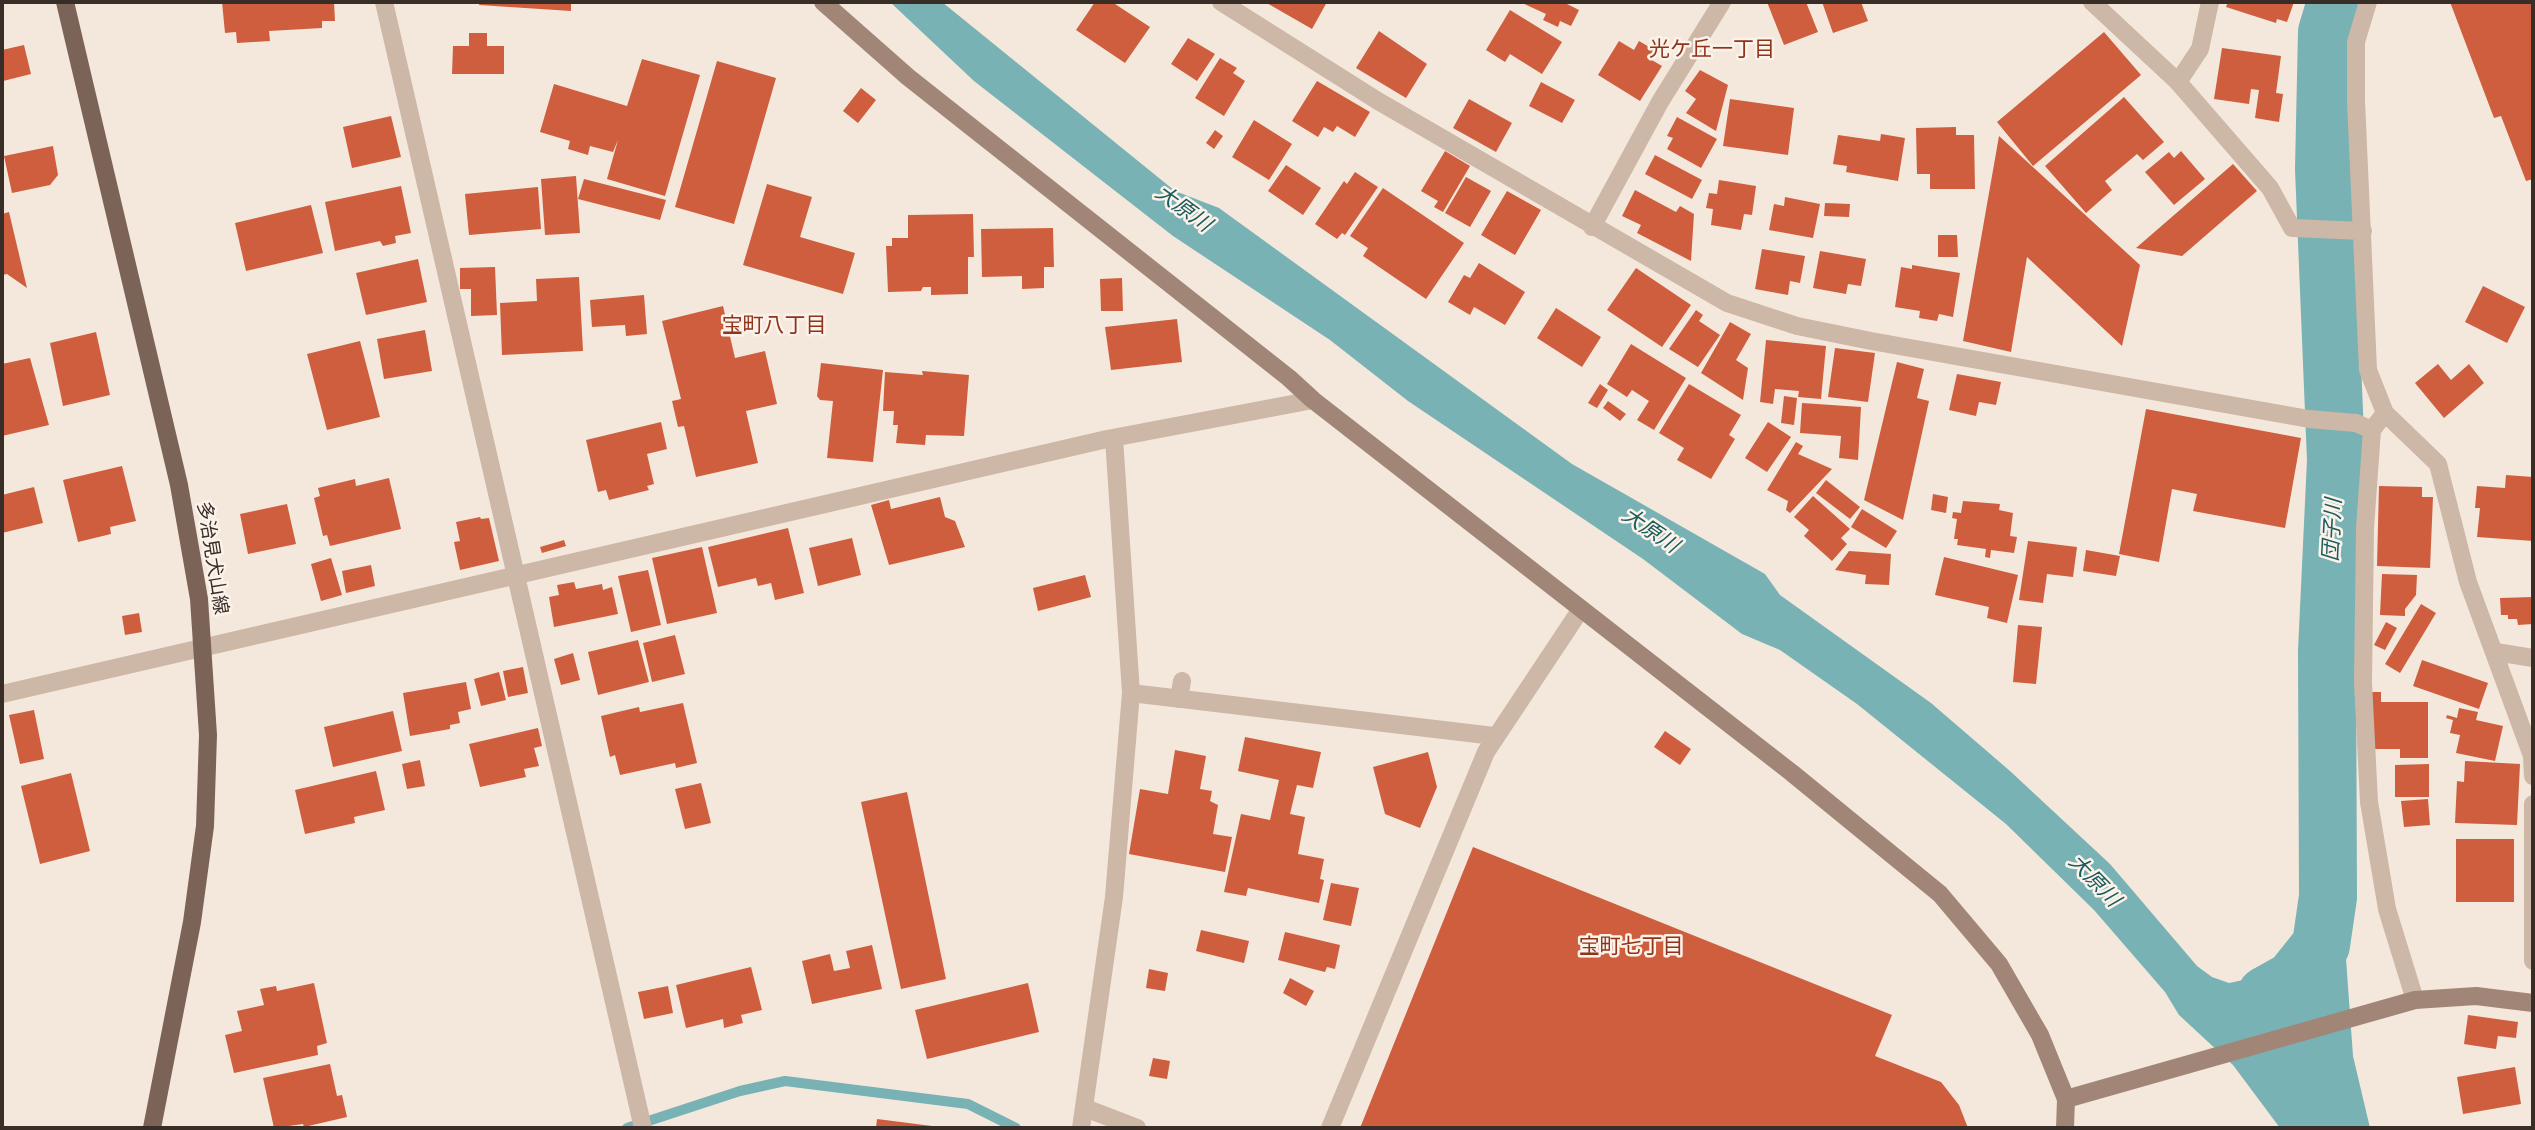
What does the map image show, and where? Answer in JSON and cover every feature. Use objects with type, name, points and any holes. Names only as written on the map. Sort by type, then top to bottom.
[{"type":"main road","name":"多治見犬山線","points":[[65,2],[179,485],[200,598],[208,734],[205,826],[192,922],[152,1128]]},
{"type":"street","points":[[384,2],[643,1128]]},
{"type":"street","points":[[823,2],[919,85],[1279,369],[1313,400],[1792,773],[1940,894],[1999,964],[2040,1035],[2066,1099],[2065,1128]]},
{"type":"street","points":[[1221,2],[1378,101],[1727,303],[1797,326],[2309,419],[2364,427],[2385,414]]},
{"type":"street","points":[[1592,227],[1660,102],[1722,2]]},
{"type":"street","points":[[2092,2],[2113,10],[2178,82],[2270,188],[2292,228],[2362,231]]},
{"type":"street","points":[[2178,82],[2200,49],[2210,2]]},
{"type":"street","points":[[2368,2],[2357,42],[2356,101],[2368,370],[2385,414],[2438,464],[2468,582],[2496,652],[2509,696],[2532,756],[2533,776]]},
{"type":"street","points":[[2,694],[1114,438],[1313,400]]},
{"type":"street","points":[[2364,427],[2363,682],[2369,802],[2387,909],[2415,1000]]},
{"type":"street","points":[[1081,1128],[1087,1071],[1114,897],[1131,693],[1114,438]]},
{"type":"street","points":[[1331,1128],[1494,736],[1581,609]]},
{"type":"street","points":[[2496,652],[2533,658]]},
{"type":"street","points":[[1179,699],[1182,681]]},
{"type":"street","points":[[1131,693],[1494,736]]},
{"type":"street","points":[[2533,804],[2533,961]]},
{"type":"street","points":[[2066,1099],[2395,1004],[2476,996],[2533,1003]]},
{"type":"street","points":[[1085,1108],[1137,1128]]},
{"type":"water","name":"大原川","points":[[890,2],[942,2],[1175,191],[1219,208],[1572,464],[1765,574],[1780,595],[1931,703],[2010,771],[2110,864],[2197,966],[2212,977],[2229,983],[2248,979],[2284,960],[2298,939],[2345,945],[2353,1056],[2370,1128],[2280,1128],[2233,1065],[2179,1015],[2165,992],[2094,910],[2006,824],[1857,704],[1780,650],[1742,634],[1643,559],[1408,401],[1330,340],[1173,236],[974,81]]},
{"type":"building","points":[[222,2],[334,2],[335,21],[322,21],[322,28],[269,31],[270,41],[237,43],[236,32],[225,33]]},
{"type":"building","points":[[480,2],[571,2],[571,11],[479,5]]},
{"type":"building","points":[[1095,2],[1112,2],[1150,27],[1125,63],[1076,30]]},
{"type":"building","points":[[1265,2],[1327,2],[1312,29]]},
{"type":"building","points":[[1520,2],[1563,2],[1579,10],[1571,26],[1560,21],[1558,27],[1543,20],[1546,14]]},
{"type":"building","points":[[1767,2],[1806,2],[1818,32],[1784,45]]},
{"type":"building","points":[[1822,2],[1861,2],[1868,21],[1833,33]]},
{"type":"building","points":[[2228,2],[2294,2],[2287,22],[2277,19],[2276,23],[2226,7]]},
{"type":"building","points":[[2450,2],[2533,2],[2533,179],[2526,181],[2501,116],[2494,118]]},
{"type":"building","points":[[1510,10],[1562,42],[1542,74],[1510,54],[1505,62],[1486,50]]},
{"type":"building","points":[[1379,31],[1427,64],[1406,98],[1356,68]]},
{"type":"building","points":[[2104,32],[2141,75],[2033,166],[1997,122]]},
{"type":"building","points":[[469,33],[487,33],[487,46],[504,46],[504,74],[452,74],[453,46],[469,46]]},
{"type":"building","points":[[1188,38],[1215,54],[1197,81],[1171,64]]},
{"type":"building","points":[[1619,41],[1634,50],[1639,41],[1656,51],[1650,59],[1662,66],[1640,101],[1598,75]]},
{"type":"building","points":[[24,45],[31,74],[3,81],[2,50]]},
{"type":"building","points":[[2222,48],[2281,56],[2276,93],[2283,94],[2279,122],[2255,118],[2259,90],[2251,89],[2249,104],[2214,99]]},
{"type":"building","points":[[1220,58],[1237,68],[1233,73],[1245,81],[1224,116],[1195,98]]},
{"type":"building","points":[[642,59],[700,75],[665,196],[607,179],[618,140],[613,152],[590,146],[588,155],[568,149],[570,141],[540,132],[554,84],[627,106]]},
{"type":"building","points":[[717,61],[776,78],[734,224],[675,207]]},
{"type":"building","points":[[1700,70],[1728,85],[1716,131],[1686,113],[1696,99],[1685,91]]},
{"type":"building","points":[[1317,81],[1370,112],[1355,137],[1337,126],[1333,132],[1324,127],[1318,137],[1292,121]]},
{"type":"building","points":[[1541,82],[1575,100],[1562,123],[1529,106]]},
{"type":"building","points":[[861,88],[876,100],[858,123],[843,111]]},
{"type":"building","points":[[2124,97],[2164,142],[2143,160],[2137,154],[2105,181],[2112,190],[2086,213],[2045,166]]},
{"type":"building","points":[[1469,99],[1512,123],[1496,152],[1453,128]]},
{"type":"building","points":[[1730,99],[1794,108],[1788,155],[1723,146]]},
{"type":"building","points":[[391,116],[401,157],[352,168],[343,127]]},
{"type":"building","points":[[1677,117],[1717,139],[1701,168],[1667,149],[1673,138],[1667,136]]},
{"type":"building","points":[[1254,120],[1292,144],[1269,180],[1232,157]]},
{"type":"building","points":[[1956,127],[1956,135],[1974,135],[1975,189],[1930,189],[1930,174],[1917,174],[1916,128]]},
{"type":"building","points":[[1215,130],[1223,136],[1214,149],[1206,143]]},
{"type":"building","points":[[1881,134],[1905,138],[1898,181],[1846,172],[1847,166],[1833,164],[1838,135],[1880,141]]},
{"type":"building","points":[[1999,136],[2140,265],[2122,346],[2027,257],[2011,352],[1963,341]]},
{"type":"building","points":[[53,146],[58,175],[50,185],[12,193],[4,156]]},
{"type":"building","points":[[1445,151],[1470,166],[1443,212],[1434,207],[1438,201],[1421,191]]},
{"type":"building","points":[[2181,151],[2205,179],[2174,205],[2145,172],[2169,152],[2174,158]]},
{"type":"building","points":[[1655,155],[1702,180],[1692,199],[1645,174]]},
{"type":"building","points":[[2233,164],[2257,191],[2182,256],[2136,248]]},
{"type":"building","points":[[1286,165],[1321,188],[1303,215],[1268,191]]},
{"type":"building","points":[[1355,172],[1378,187],[1345,235],[1342,233],[1337,239],[1315,224],[1344,181],[1347,184]]},
{"type":"building","points":[[576,176],[580,233],[545,235],[541,179]]},
{"type":"building","points":[[1466,177],[1491,191],[1470,227],[1445,213]]},
{"type":"building","points":[[584,179],[666,200],[660,220],[578,199]]},
{"type":"building","points":[[1719,180],[1756,186],[1752,215],[1744,214],[1741,230],[1711,225],[1713,209],[1706,208],[1709,193],[1717,194]]},
{"type":"building","points":[[767,184],[812,197],[800,237],[855,253],[843,294],[743,265]]},
{"type":"building","points":[[401,186],[411,233],[395,236],[396,243],[383,246],[380,241],[335,251],[325,202]]},
{"type":"building","points":[[538,187],[541,229],[469,235],[465,194]]},
{"type":"building","points":[[1383,188],[1464,243],[1426,299],[1363,256],[1368,248],[1350,236]]},
{"type":"building","points":[[1635,190],[1676,212],[1680,206],[1694,214],[1691,261],[1637,233],[1641,225],[1622,216]]},
{"type":"building","points":[[1507,191],[1541,210],[1515,255],[1481,235]]},
{"type":"building","points":[[1785,197],[1820,204],[1813,238],[1769,230],[1774,204],[1784,206]]},
{"type":"building","points":[[1825,203],[1850,204],[1849,217],[1824,216]]},
{"type":"building","points":[[311,205],[323,253],[246,271],[235,223]]},
{"type":"building","points":[[9,212],[27,288],[7,274],[2,275],[2,214]]},
{"type":"building","points":[[973,214],[974,257],[968,257],[968,294],[931,295],[931,287],[923,287],[921,291],[888,292],[886,246],[892,246],[892,238],[908,238],[908,215]]},
{"type":"building","points":[[1053,228],[1054,267],[1044,267],[1044,288],[1022,289],[1022,276],[982,277],[981,229]]},
{"type":"building","points":[[1938,235],[1957,235],[1958,257],[1938,257]]},
{"type":"building","points":[[1762,249],[1805,256],[1800,283],[1790,281],[1788,295],[1755,289]]},
{"type":"building","points":[[1820,251],[1866,259],[1861,286],[1848,284],[1846,294],[1813,288]]},
{"type":"building","points":[[418,259],[427,302],[366,315],[356,273]]},
{"type":"building","points":[[1479,263],[1525,292],[1505,325],[1474,307],[1470,315],[1448,302],[1464,275],[1470,278]]},
{"type":"building","points":[[1912,265],[1960,273],[1953,317],[1939,314],[1937,321],[1919,318],[1920,311],[1895,307],[1901,267],[1912,269]]},
{"type":"building","points":[[495,267],[497,315],[471,316],[471,289],[460,289],[460,268]]},
{"type":"building","points":[[1636,268],[1691,305],[1662,347],[1607,310]]},
{"type":"building","points":[[579,277],[583,351],[502,355],[500,303],[537,301],[536,279]]},
{"type":"building","points":[[1122,278],[1123,311],[1101,311],[1100,279]]},
{"type":"building","points":[[2483,286],[2525,307],[2507,343],[2465,322]]},
{"type":"building","points":[[644,295],[647,334],[626,336],[625,325],[592,327],[590,300]]},
{"type":"building","points":[[723,306],[735,358],[765,351],[777,404],[746,411],[758,463],[696,477],[684,426],[678,427],[672,401],[681,399],[662,321]]},
{"type":"building","points":[[1556,308],[1601,337],[1582,367],[1537,338]]},
{"type":"building","points":[[1696,310],[1703,315],[1699,321],[1720,335],[1698,367],[1669,349]]},
{"type":"building","points":[[1177,319],[1182,362],[1111,370],[1105,327]]},
{"type":"building","points":[[1730,322],[1751,334],[1736,360],[1748,368],[1743,400],[1701,373]]},
{"type":"building","points":[[425,330],[432,371],[384,379],[377,339]]},
{"type":"building","points":[[96,332],[110,395],[63,406],[50,343]]},
{"type":"building","points":[[1766,340],[1826,346],[1821,399],[1798,397],[1799,391],[1775,389],[1773,404],[1760,402]]},
{"type":"building","points":[[360,341],[380,417],[327,430],[307,354]]},
{"type":"building","points":[[1631,344],[1686,378],[1654,430],[1637,420],[1649,401],[1632,390],[1627,397],[1607,384]]},
{"type":"building","points":[[1835,348],[1875,353],[1868,402],[1828,397]]},
{"type":"building","points":[[30,358],[49,425],[2,436],[2,364]]},
{"type":"building","points":[[1897,362],[1924,369],[1917,398],[1929,401],[1903,520],[1864,500]]},
{"type":"building","points":[[821,363],[883,370],[873,462],[827,458],[833,401],[820,400],[817,396]]},
{"type":"building","points":[[2438,364],[2451,380],[2469,364],[2484,383],[2444,418],[2415,383]]},
{"type":"building","points":[[922,371],[969,375],[964,436],[926,435],[925,445],[896,443],[898,425],[893,425],[894,411],[883,411],[885,372],[923,375]]},
{"type":"building","points":[[1957,374],[2001,382],[1996,405],[1979,402],[1976,416],[1949,410]]},
{"type":"building","points":[[1600,384],[1608,390],[1597,408],[1588,403]]},
{"type":"building","points":[[1689,384],[1741,415],[1729,435],[1735,439],[1711,479],[1677,460],[1684,448],[1659,433]]},
{"type":"building","points":[[1784,396],[1797,398],[1794,425],[1781,423]]},
{"type":"building","points":[[1608,401],[1626,414],[1620,421],[1603,408]]},
{"type":"building","points":[[1802,403],[1861,407],[1858,460],[1839,458],[1841,436],[1800,433]]},
{"type":"building","points":[[2146,409],[2301,438],[2285,528],[2193,511],[2197,494],[2172,489],[2159,562],[2119,554]]},
{"type":"building","points":[[661,422],[667,449],[647,454],[654,484],[647,486],[649,490],[609,500],[606,490],[598,492],[586,440]]},
{"type":"building","points":[[1768,422],[1791,437],[1767,472],[1745,458]]},
{"type":"building","points":[[1796,442],[1803,446],[1798,454],[1832,469],[1790,513],[1786,510],[1788,501],[1767,490]]},
{"type":"building","points":[[122,466],[136,521],[110,527],[111,534],[78,542],[63,480]]},
{"type":"building","points":[[2506,475],[2533,477],[2533,541],[2477,537],[2480,508],[2475,508],[2477,486],[2505,488]]},
{"type":"building","points":[[389,478],[401,529],[330,546],[327,535],[323,536],[314,498],[320,496],[318,488],[355,479],[356,486]]},
{"type":"building","points":[[1826,480],[1860,507],[1850,519],[1816,493]]},
{"type":"building","points":[[2379,486],[2422,487],[2422,497],[2433,497],[2430,568],[2377,566]]},
{"type":"building","points":[[34,487],[43,523],[2,533],[2,495]]},
{"type":"building","points":[[1933,494],[1948,497],[1946,513],[1931,510]]},
{"type":"building","points":[[1813,496],[1850,529],[1841,538],[1847,544],[1832,561],[1804,536],[1809,530],[1794,517]]},
{"type":"building","points":[[940,497],[945,517],[955,521],[965,547],[889,565],[871,505],[889,500],[891,509]]},
{"type":"building","points":[[1963,501],[2000,504],[1999,510],[2013,513],[2010,536],[2017,537],[2014,553],[1991,550],[1990,558],[1985,557],[1986,549],[1957,545],[1958,539],[1954,539],[1957,519],[1952,518],[1953,512],[1961,513]]},
{"type":"building","points":[[287,504],[296,544],[248,554],[240,514]]},
{"type":"building","points":[[1862,509],[1897,531],[1886,548],[1851,527]]},
{"type":"building","points":[[489,518],[499,561],[460,570],[454,542],[460,541],[456,522]]},
{"type":"building","points":[[788,528],[804,593],[775,600],[771,583],[758,586],[756,578],[718,587],[708,547]]},
{"type":"building","points":[[852,538],[861,575],[818,586],[809,548]]},
{"type":"building","points":[[564,540],[566,546],[542,553],[540,547]]},
{"type":"building","points":[[2028,541],[2077,547],[2073,577],[2047,574],[2043,603],[2019,600]]},
{"type":"building","points":[[702,547],[717,613],[667,624],[652,558]]},
{"type":"building","points":[[2086,550],[2120,556],[2116,576],[2083,571]]},
{"type":"building","points":[[1849,551],[1891,554],[1889,585],[1865,584],[1866,575],[1835,570]]},
{"type":"building","points":[[1944,557],[2018,575],[2007,623],[1987,618],[1989,607],[1935,595]]},
{"type":"building","points":[[331,558],[342,595],[321,601],[311,564]]},
{"type":"building","points":[[371,565],[375,586],[346,593],[342,571]]},
{"type":"building","points":[[648,570],[661,625],[631,632],[618,576]]},
{"type":"building","points":[[2382,574],[2417,575],[2416,595],[2405,609],[2405,616],[2380,615]]},
{"type":"building","points":[[1085,575],[1091,597],[1038,611],[1033,588]]},
{"type":"building","points":[[574,582],[576,589],[602,584],[603,590],[612,587],[618,614],[554,627],[549,597],[559,595],[557,585]]},
{"type":"building","points":[[2533,597],[2533,624],[2518,625],[2517,619],[2508,619],[2508,615],[2501,615],[2500,598]]},
{"type":"building","points":[[2421,604],[2436,613],[2400,673],[2385,664]]},
{"type":"building","points":[[139,613],[142,632],[125,635],[122,616]]},
{"type":"building","points":[[2386,622],[2397,628],[2385,650],[2374,645]]},
{"type":"building","points":[[2018,625],[2042,627],[2036,684],[2013,682]]},
{"type":"building","points":[[675,635],[685,674],[652,682],[643,643]]},
{"type":"building","points":[[638,640],[649,682],[598,695],[588,652]]},
{"type":"building","points":[[573,653],[580,680],[561,685],[554,659]]},
{"type":"building","points":[[2422,660],[2488,683],[2479,709],[2413,686]]},
{"type":"building","points":[[523,667],[528,693],[508,697],[503,671]]},
{"type":"building","points":[[499,672],[506,700],[481,706],[474,679]]},
{"type":"building","points":[[466,682],[471,709],[458,712],[460,723],[450,725],[450,729],[410,736],[403,693]]},
{"type":"building","points":[[2371,692],[2381,692],[2381,702],[2428,702],[2428,758],[2400,758],[2400,749],[2371,749]]},
{"type":"building","points":[[683,703],[697,763],[676,768],[675,763],[620,775],[615,755],[610,757],[601,716],[639,707],[640,712]]},
{"type":"building","points":[[2459,708],[2478,712],[2476,720],[2503,726],[2495,761],[2456,753],[2460,735],[2450,733],[2453,720],[2446,718],[2447,715],[2457,718]]},
{"type":"building","points":[[34,710],[44,759],[20,764],[9,715]]},
{"type":"building","points":[[393,711],[402,751],[333,767],[324,727]]},
{"type":"building","points":[[538,728],[542,746],[534,748],[539,766],[524,769],[526,777],[480,787],[469,744]]},
{"type":"building","points":[[1665,731],[1691,749],[1680,765],[1654,747]]},
{"type":"building","points":[[1245,737],[1321,752],[1313,788],[1297,785],[1290,814],[1305,817],[1298,854],[1324,859],[1320,879],[1324,880],[1319,903],[1248,888],[1246,896],[1224,892],[1241,814],[1270,820],[1279,780],[1238,771]]},
{"type":"building","points":[[1175,750],[1206,756],[1200,789],[1212,791],[1210,801],[1218,805],[1213,834],[1232,837],[1225,872],[1129,854],[1140,789],[1168,794]]},
{"type":"building","points":[[1428,752],[1437,787],[1420,828],[1385,814],[1373,767]]},
{"type":"building","points":[[420,760],[425,786],[407,789],[402,764]]},
{"type":"building","points":[[2465,761],[2520,764],[2517,825],[2455,823],[2457,781],[2464,782]]},
{"type":"building","points":[[2429,764],[2429,797],[2395,797],[2395,765]]},
{"type":"building","points":[[376,771],[385,810],[354,817],[355,823],[305,834],[295,790]]},
{"type":"building","points":[[71,773],[90,851],[40,864],[21,786]]},
{"type":"building","points":[[701,783],[711,823],[685,829],[675,789]]},
{"type":"building","points":[[907,792],[946,979],[901,989],[861,802]]},
{"type":"building","points":[[2428,799],[2430,825],[2404,827],[2401,801]]},
{"type":"building","points":[[2456,839],[2514,839],[2514,902],[2456,902]]},
{"type":"building","points":[[1473,847],[1892,1015],[1875,1056],[1941,1082],[1959,1105],[1968,1128],[1360,1128]]},
{"type":"building","points":[[1331,883],[1359,888],[1351,926],[1323,920]]},
{"type":"building","points":[[1201,930],[1249,941],[1244,963],[1196,951]]},
{"type":"building","points":[[1285,932],[1340,945],[1335,969],[1327,967],[1325,972],[1278,960]]},
{"type":"building","points":[[872,945],[882,989],[812,1004],[802,961],[830,954],[834,971],[850,968],[846,951]]},
{"type":"building","points":[[751,967],[762,1010],[741,1015],[743,1023],[724,1028],[723,1019],[686,1028],[676,985]]},
{"type":"building","points":[[1149,969],[1168,973],[1165,991],[1146,988]]},
{"type":"building","points":[[1290,978],[1314,991],[1306,1006],[1283,993]]},
{"type":"building","points":[[314,983],[327,1043],[317,1046],[318,1055],[234,1073],[225,1035],[242,1031],[237,1011],[264,1005],[260,989],[276,986],[277,991]]},
{"type":"building","points":[[1028,983],[1039,1032],[927,1059],[915,1010]]},
{"type":"building","points":[[668,986],[673,1013],[644,1019],[638,992]]},
{"type":"building","points":[[2468,1015],[2518,1022],[2516,1038],[2498,1036],[2496,1049],[2464,1044]]},
{"type":"building","points":[[1153,1058],[1170,1061],[1167,1079],[1149,1076]]},
{"type":"building","points":[[330,1064],[337,1096],[342,1095],[347,1117],[304,1127],[303,1124],[274,1128],[263,1078]]},
{"type":"building","points":[[2515,1067],[2521,1104],[2463,1114],[2457,1077]]},
{"type":"building","points":[[877,1119],[940,1127],[940,1128],[876,1128]]},
{"type":"waterway","name":"団子川","points":[[2266,995],[2293,980],[2321,945],[2328,897],[2327,651],[2336,460],[2324,169],[2327,32],[2336,2]]},
{"type":"waterway","points":[[627,1128],[740,1091],[785,1081],[968,1104],[1016,1128]]},
{"type":"district","name":"光ケ丘一丁目","points":[[1712,50]]},
{"type":"district","name":"宝町八丁目","points":[[774,326]]},
{"type":"district","name":"宝町七丁目","points":[[1631,947]]}]
